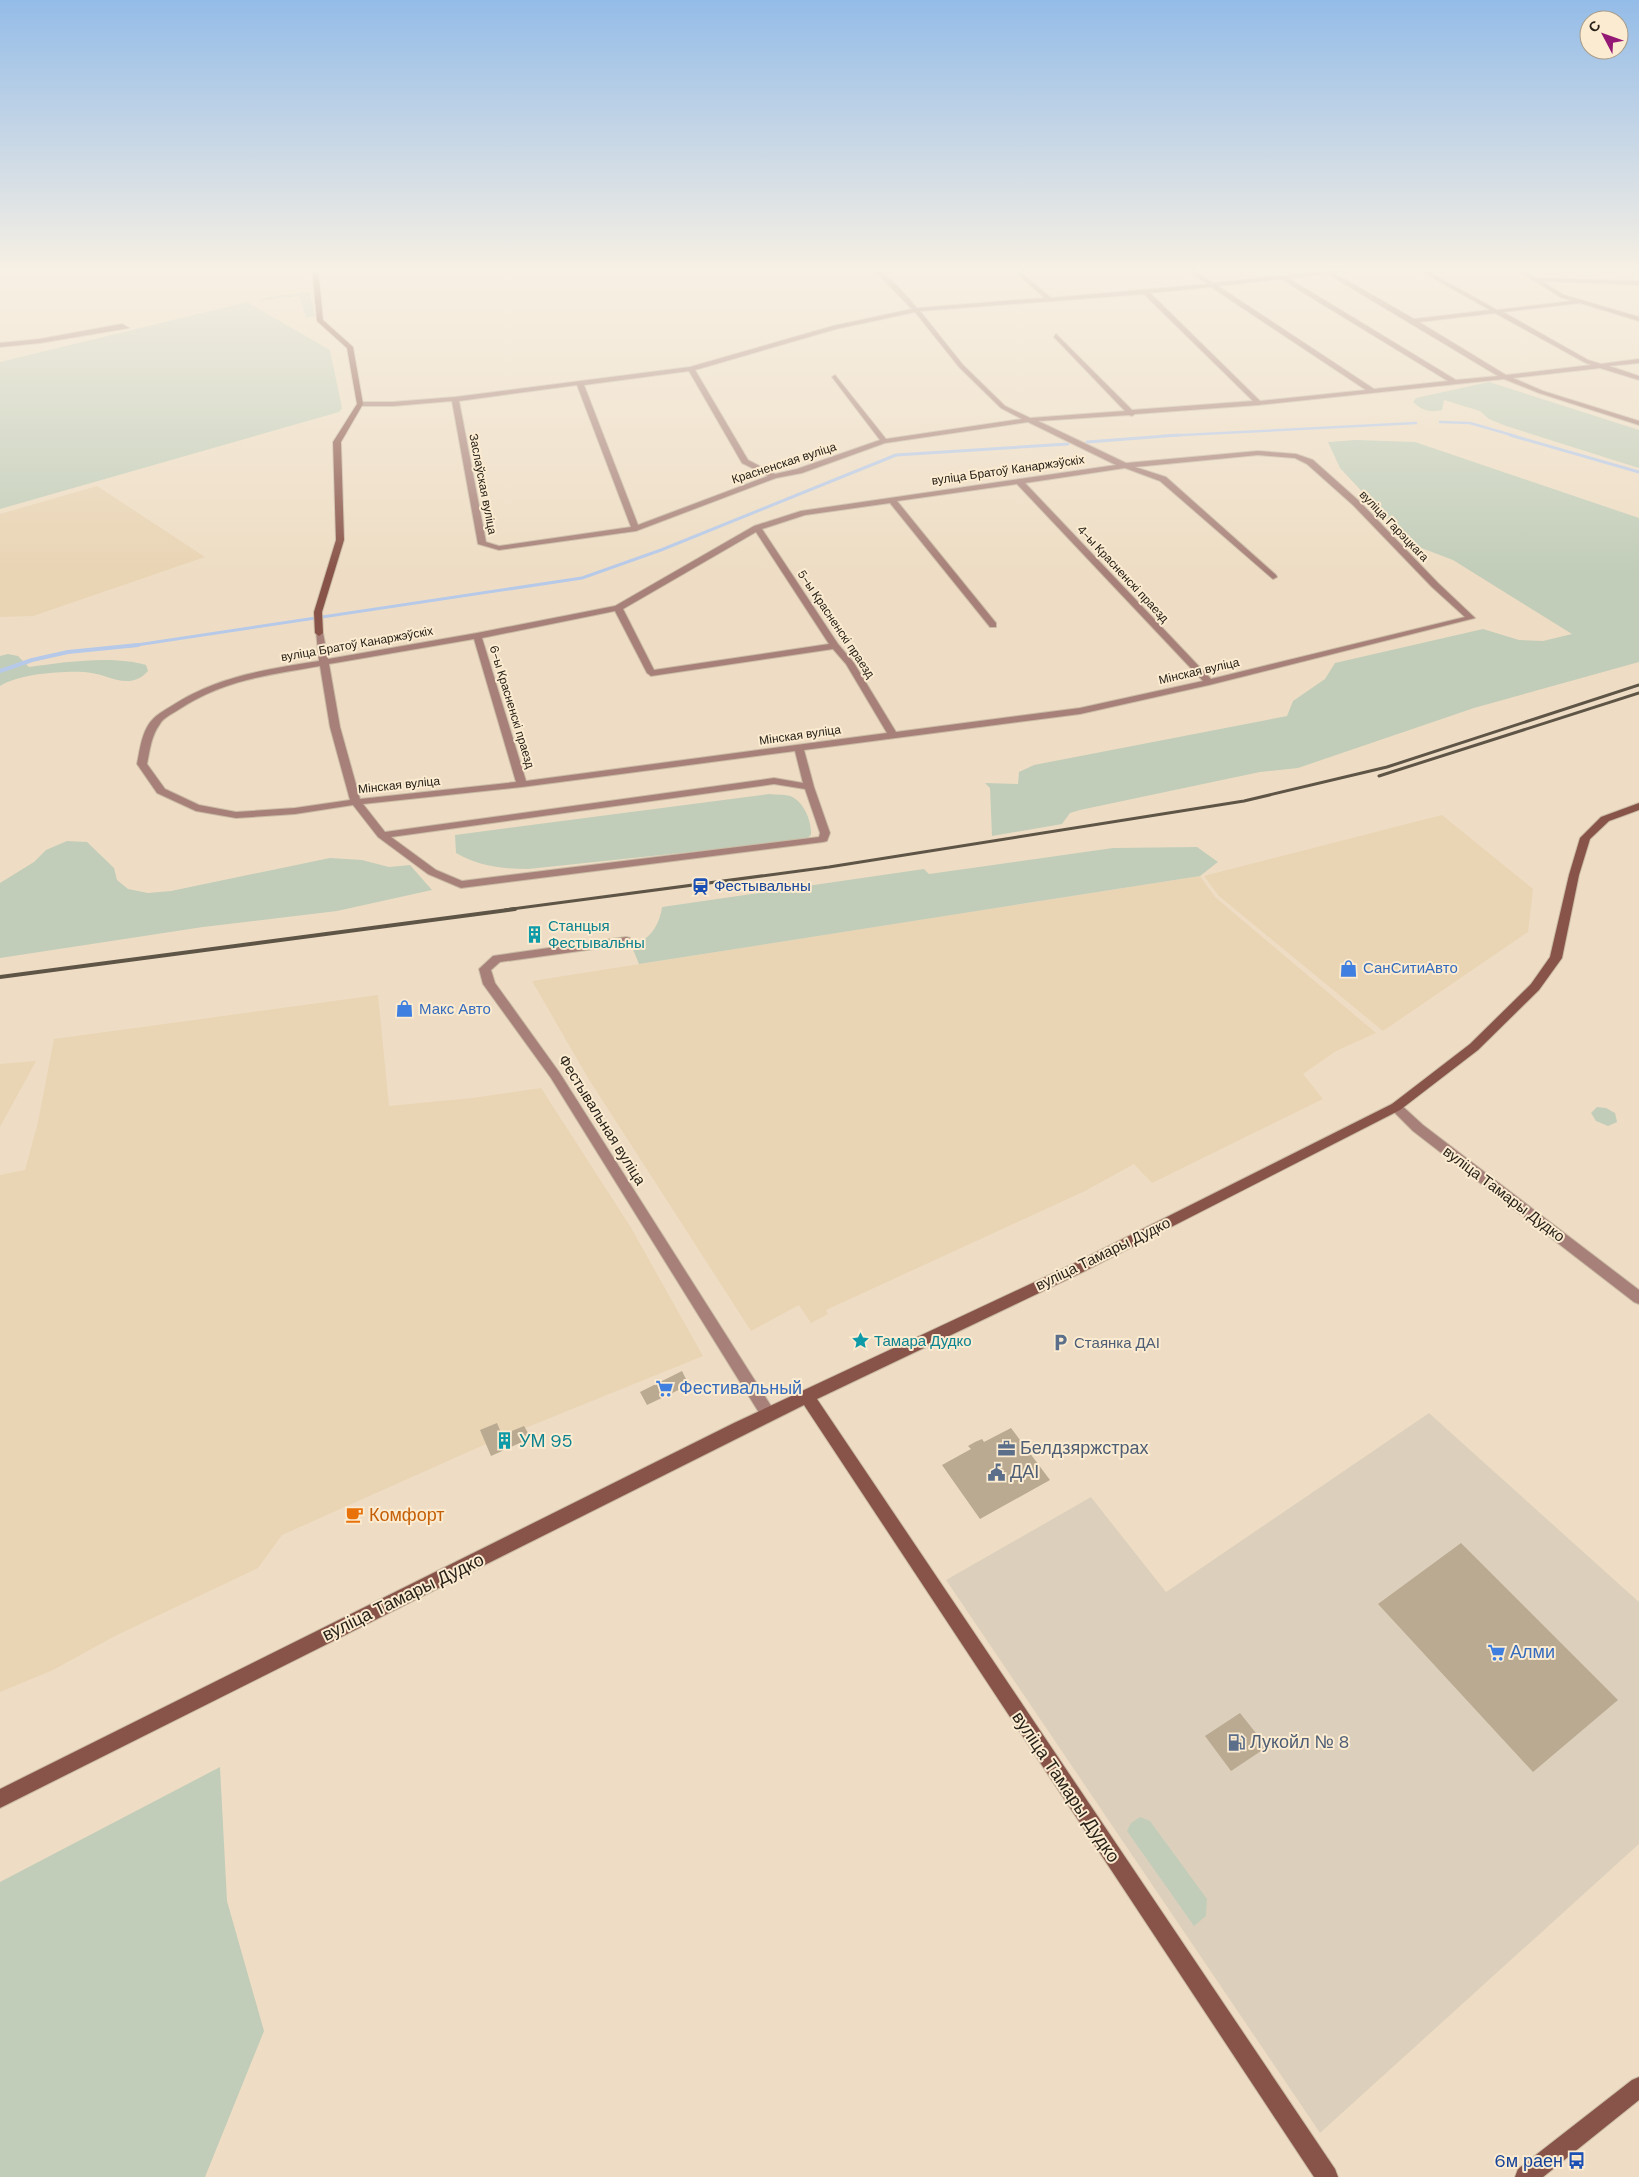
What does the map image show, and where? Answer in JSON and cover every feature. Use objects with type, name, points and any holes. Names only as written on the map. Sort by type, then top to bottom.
[{"type":"street","points":[[354,370],[360,404],[337,442],[340,540],[318,612],[319,633],[335,727],[356,802],[382,835],[432,872],[461,885],[823,839],[826,834],[809,787],[798,748]]},
{"type":"street","points":[[360,404],[393,404],[455,399],[687,370]]},
{"type":"street","points":[[691,370],[745,461],[774,476]]},
{"type":"street","points":[[964,370],[1003,407],[1112,460],[1163,479],[1273,577]]},
{"type":"street","points":[[1089,370],[1132,414]]},
{"type":"street","points":[[1224,370],[1258,403]]},
{"type":"street","points":[[1340,370],[1371,390]]},
{"type":"street","points":[[1434,370],[1454,382]]},
{"type":"street","points":[[1493,370],[1505,377],[1541,392],[1639,423]]},
{"type":"street","name":"Красненская вуліца","points":[[482,544],[499,548],[636,529],[774,476],[799,471],[884,440],[1029,420],[1132,414],[1258,403],[1562,370]]},
{"type":"street","points":[[1612,370],[1639,378]]},
{"type":"street","points":[[834,377],[884,440]]},
{"type":"street","points":[[580,384],[636,529]]},
{"type":"street","name":"Заслаўская вуліца","points":[[455,399],[482,544]]},
{"type":"street","name":"вуліца Братоў Канаржэўскіх","points":[[142,764],[147,738],[157,720],[186,701],[220,684],[263,673],[477,636],[618,608],[757,528],[804,513],[1128,465],[1258,453],[1296,456]]},
{"type":"street","name":"вуліца Гарэцкага","points":[[1296,456],[1310,462],[1356,503],[1435,585],[1471,618]]},
{"type":"street","name":"4-ы Красненскі праезд","points":[[1020,482],[1209,682]]},
{"type":"street","points":[[892,499],[993,625]]},
{"type":"street","name":"5-ы Красненскі праезд","points":[[757,528],[835,646],[850,663],[893,735]]},
{"type":"street","points":[[618,608],[651,673],[835,646]]},
{"type":"street","name":"Мінская вуліца","points":[[142,764],[161,791],[196,808],[236,815],[295,812],[356,802],[522,784],[1080,711],[1209,682],[1471,618]]},
{"type":"street","name":"6-ы Красненскі праезд","points":[[477,636],[522,784]]},
{"type":"street","points":[[382,835],[774,781],[793,782],[809,787]]},
{"type":"street","name":"вуліца Тамары Дудко","points":[[0,1799],[768,1414],[1078,1268],[1396,1107],[1474,1047],[1535,987],[1556,958],[1574,874],[1585,838],[1605,819],[1639,806]]},
{"type":"street","name":"Фестывальная вуліца","points":[[626,941],[497,959],[485,969],[489,984],[555,1075],[768,1414]]},
{"type":"street","name":"вуліца Тамары Дудко","points":[[1396,1107],[1418,1128],[1639,1298]]},
{"type":"street","name":"вуліца Тамары Дудко","points":[[807,1397],[1327,2177]]},
{"type":"street","points":[[1532,2175],[1639,2087]]},
{"type":"shaded area","points":[[97,486],[205,557],[33,616],[0,617],[0,514]]},
{"type":"shaded area","points":[[1442,815],[1533,889],[1528,932],[1383,1031],[1219,896],[1204,876]]},
{"type":"shaded area","points":[[1200,876],[1215,897],[1376,1033],[1336,1051],[1303,1074],[1323,1099],[1152,1183],[1134,1164],[1085,1191],[826,1310],[828,1314],[811,1323],[799,1305],[751,1331],[588,1078],[532,981]]},
{"type":"shaded area","points":[[378,995],[389,1106],[472,1098],[541,1088],[630,1226],[703,1356],[486,1444],[282,1535],[258,1568],[115,1636],[53,1670],[0,1692],[0,1175],[25,1170],[38,1122],[54,1039]]},
{"type":"shaded area","points":[[36,1061],[0,1127],[0,1064]]},
{"type":"shaded area","points":[[1429,1413],[1639,1602],[1639,1844],[1320,2133],[946,1580],[1091,1497],[1166,1592]]},
{"type":"green space","points":[[0,370],[334,370],[342,408],[339,412],[0,509]]},
{"type":"green space","points":[[1489,382],[1639,430],[1639,468],[1506,426],[1489,419],[1480,411],[1444,400],[1442,410],[1433,411],[1423,409],[1413,402],[1416,398]]},
{"type":"green space","points":[[1356,440],[1415,442],[1639,518],[1639,662],[1474,708],[1298,768],[1260,772],[1080,810],[1070,813],[1062,824],[992,836],[990,788],[985,783],[1018,784],[1019,772],[1034,765],[1287,716],[1293,701],[1325,679],[1335,663],[1483,629],[1519,640],[1543,641],[1572,634],[1453,560],[1411,544],[1340,468],[1328,442]]},
{"type":"green space","points":[[8,654],[18,656],[29,667],[88,660],[119,660],[146,665],[148,671],[141,677],[125,681],[83,672],[40,674],[8,682],[0,686],[0,656]]},
{"type":"green space","points":[[769,794],[790,796],[799,802],[806,812],[811,835],[805,840],[528,869],[491,866],[473,861],[456,853],[455,835]]},
{"type":"green space","points":[[67,841],[87,842],[114,868],[117,880],[128,889],[148,893],[171,891],[330,858],[362,860],[389,867],[410,865],[432,890],[337,911],[203,927],[0,958],[0,883],[34,862],[46,850]]},
{"type":"green space","points":[[1197,847],[1218,862],[1200,876],[639,964],[632,947],[644,940],[653,931],[659,920],[662,907],[924,869],[929,874],[1113,848]]},
{"type":"green space","points":[[1597,1107],[1606,1108],[1615,1113],[1617,1122],[1608,1126],[1596,1121],[1591,1113]]},
{"type":"green space","points":[[220,1767],[227,1901],[264,2031],[205,2177],[0,2177],[0,1882]]},
{"type":"green space","points":[[1140,1817],[1150,1821],[1207,1899],[1206,1916],[1194,1926],[1127,1831],[1131,1823]]},
{"type":"building","name":"Фестивальный","points":[[682,1371],[689,1385],[647,1405],[640,1392]]},
{"type":"building","name":"УМ 95","points":[[497,1423],[502,1435],[524,1426],[531,1438],[491,1456],[480,1430]]},
{"type":"building","name":"ДАІ","points":[[1011,1428],[1050,1480],[980,1519],[942,1465],[971,1449],[968,1446],[975,1442],[982,1439],[984,1442]]},
{"type":"building","name":"Алми","points":[[1461,1543],[1618,1700],[1533,1772],[1378,1604]]},
{"type":"building","name":"Лукойл № 8","points":[[1240,1713],[1267,1747],[1231,1771],[1205,1736]]},
{"type":"waterway","points":[[1440,422],[1470,423],[1515,436]]},
{"type":"waterway","points":[[1172,436],[1416,423]]},
{"type":"waterway","points":[[1172,436],[1179,435]]},
{"type":"waterway","points":[[1510,435],[1639,472]]},
{"type":"waterway","points":[[1163,436],[1172,436]]},
{"type":"waterway","points":[[1087,442],[1172,436]]},
{"type":"waterway","points":[[134,645],[582,578],[661,550],[896,455],[1068,444]]},
{"type":"waterway","points":[[0,671],[32,660],[68,652],[134,645]]},
{"type":"waterway","points":[[130,646],[134,645]]},
{"type":"waterway","points":[[134,645],[138,645]]},
{"type":"railway","points":[[505,910],[829,867],[1244,801],[1387,767],[1639,685]]},
{"type":"railway","points":[[1379,776],[1639,693]]},
{"type":"railway","points":[[0,977],[515,909]]},
{"type":"place","name":"Фестывальны","points":[[700,886]]},
{"type":"place","name":"Станцыя Фестывальны","points":[[534,935]]},
{"type":"place","name":"СанСитиАвто","points":[[1349,968]]},
{"type":"place","name":"Макс Авто","points":[[405,1009]]},
{"type":"place","name":"Тамара Дудко","points":[[860,1341]]},
{"type":"place","name":"Стаянка ДАІ","points":[[1060,1343]]},
{"type":"place","name":"Фестивальный","points":[[665,1388]]},
{"type":"place","name":"УМ 95","points":[[505,1441]]},
{"type":"place","name":"Белдзяржстрах","points":[[1006,1448]]},
{"type":"place","name":"ДАІ","points":[[996,1472]]},
{"type":"place","name":"Комфорт","points":[[355,1515]]},
{"type":"place","name":"Алми","points":[[1496,1652]]},
{"type":"place","name":"Лукойл № 8","points":[[1236,1742]]},
{"type":"place","name":"6м раен","points":[[1577,2161]]}]
